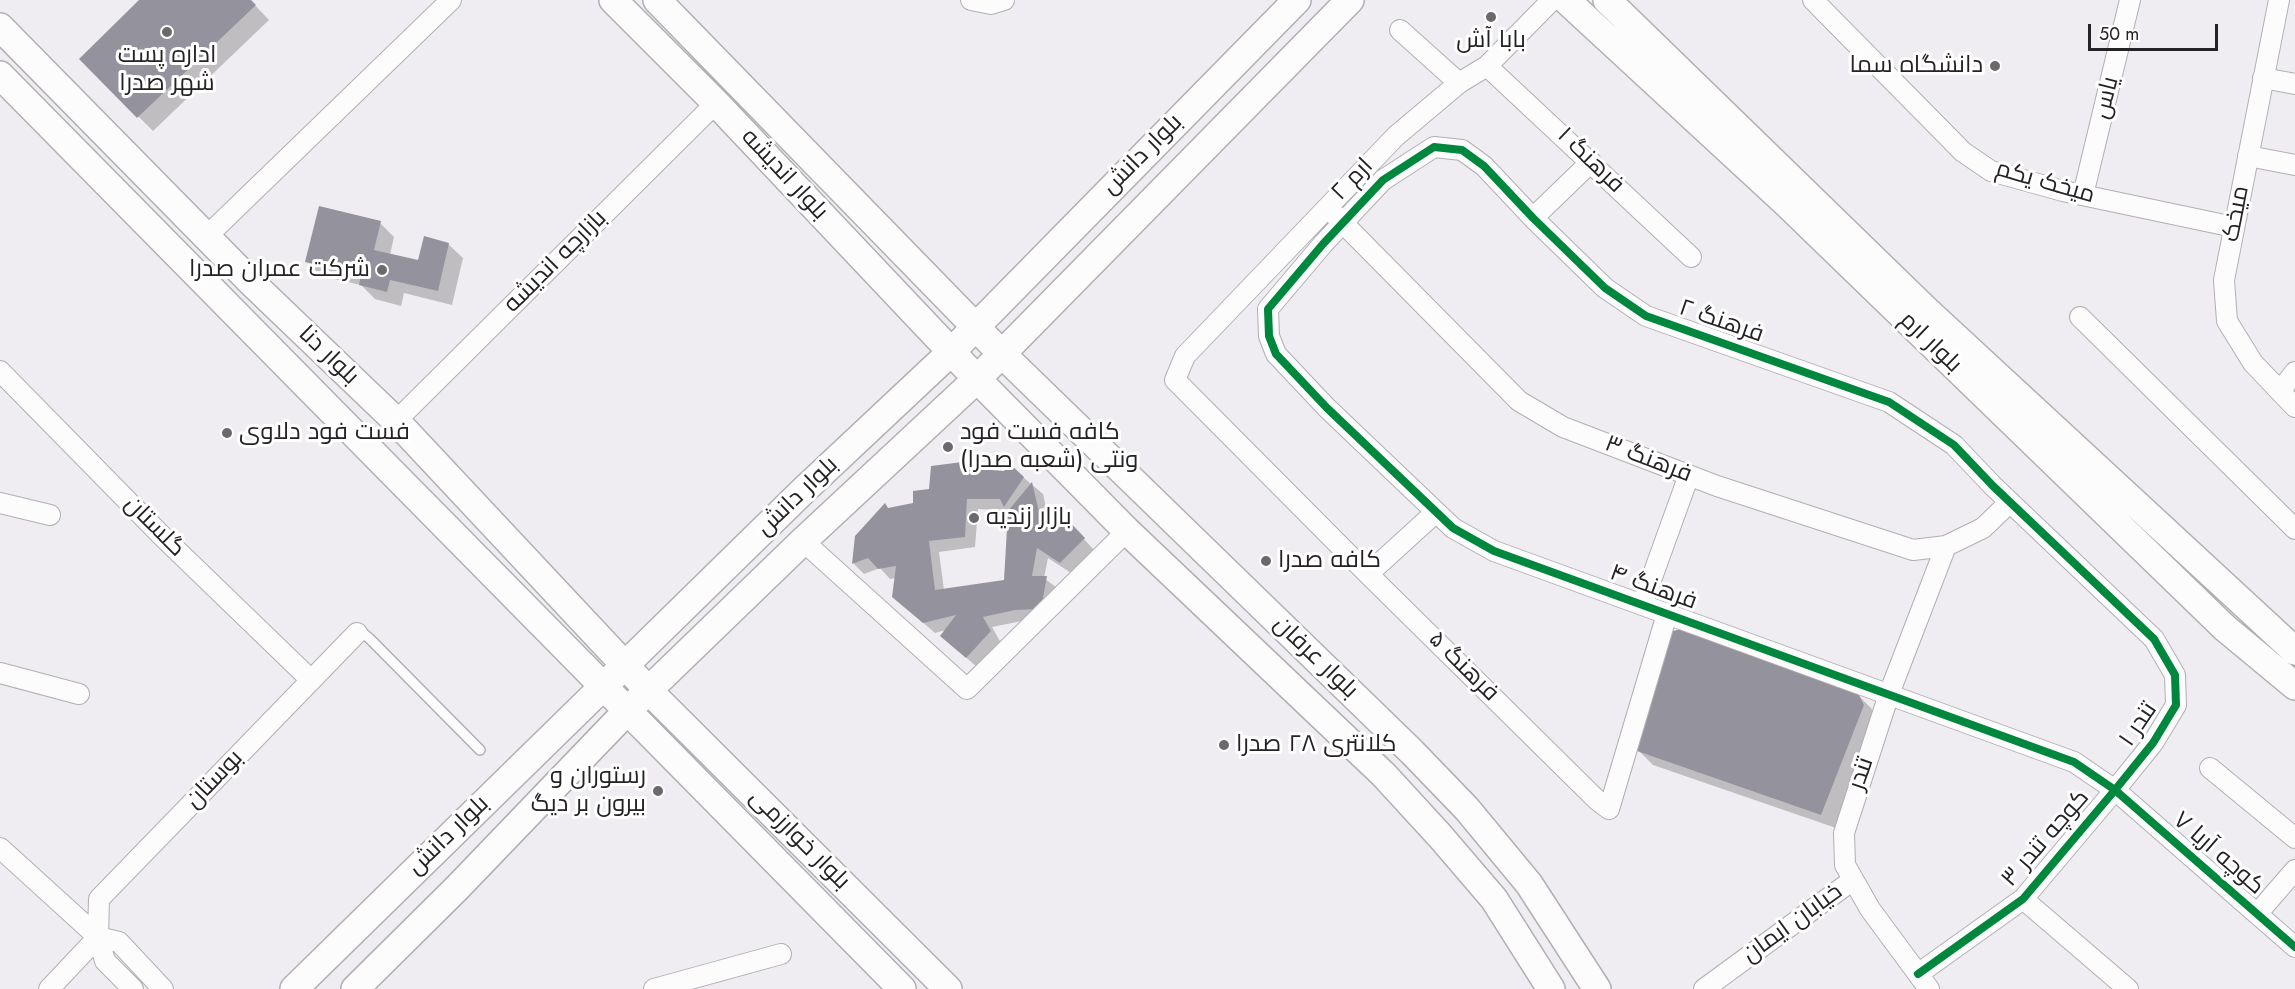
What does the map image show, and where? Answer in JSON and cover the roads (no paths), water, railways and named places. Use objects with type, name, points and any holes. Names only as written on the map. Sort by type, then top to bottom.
[{"type":"main road","name":"بلوار اندیشه","points":[[613,0],[716,103],[977,379]]},
{"type":"main road","name":"بلوار اندیشه","points":[[657,0],[1002,354]]},
{"type":"main road","name":"بلوار دانش","points":[[294,989],[804,490],[951,352],[1297,0]]},
{"type":"main road","name":"بلوار دانش","points":[[355,989],[466,879],[628,710],[803,541],[977,379],[1350,0]]},
{"type":"main road","name":"بلوار ارم","points":[[1566,0],[2049,441],[2295,651]]},
{"type":"main road","name":"بلوار ارم","points":[[1607,0],[1926,310],[2225,627],[2295,686]]},
{"type":"main road","name":"بلوار دنا","points":[[0,27],[253,284],[396,421],[649,691]]},
{"type":"main road","name":"بلوار دنا","points":[[0,75],[628,710]]},
{"type":"main road","name":"بلوار عرفان","points":[[1002,354],[1412,752],[1467,809],[1529,884],[1597,989]]},
{"type":"main road","name":"بلوار عرفان","points":[[977,379],[1127,531],[1384,775],[1494,899],[1551,989]]},
{"type":"main road","name":"بلوار خوارزمی","points":[[649,691],[948,989]]},
{"type":"main road","name":"بلوار خوارزمی","points":[[628,710],[903,989]]},
{"type":"street","points":[[206,237],[451,0]]},
{"type":"street","points":[[971,0],[991,4],[1004,0]]},
{"type":"street","name":"ارم ۲","points":[[1175,380],[1185,356],[1396,136],[1459,83],[1487,66],[1552,0]]},
{"type":"street","name":"میخک یکم","points":[[1813,0],[1963,152],[1991,171],[2083,195],[2234,227]]},
{"type":"street","name":"یاس","points":[[2083,195],[2130,0]]},
{"type":"street","name":"میخک","points":[[2279,0],[2224,280],[2227,321],[2253,363],[2295,408]]},
{"type":"street","points":[[1400,30],[1459,83]]},
{"type":"street","name":"فرهنگ ۱","points":[[1487,66],[1691,257]]},
{"type":"street","points":[[2264,78],[2295,84]]},
{"type":"street","name":"بازارچه اندیشه","points":[[396,421],[716,103]]},
{"type":"street","name":"فرهنگ ۲","points":[[1268,309],[1383,180],[1434,147],[1462,150],[1484,166],[1533,218],[1605,288],[1646,316],[1889,402],[1954,445],[2010,502],[2154,639],[2175,675]]},
{"type":"street","points":[[2248,156],[2295,165]]},
{"type":"street","points":[[1533,218],[1591,162]]},
{"type":"street","name":"فرهنگ ۳","points":[[1328,207],[1519,401],[1563,427],[1689,475],[1913,550],[1946,546],[1983,528],[2010,502]]},
{"type":"street","name":"فرهنگ ۴","points":[[1268,309],[1269,336],[1276,354],[1327,408],[1453,528],[1494,551],[2074,762],[2115,790]]},
{"type":"street","points":[[2080,317],[2292,521]]},
{"type":"street","name":"گلستان","points":[[0,371],[163,537],[311,680]]},
{"type":"street","points":[[2280,391],[2295,372]]},
{"type":"street","name":"فرهنگ ۵","points":[[1175,380],[1368,574],[1597,800],[1609,809],[1667,614]]},
{"type":"street","points":[[1642,605],[1689,475]]},
{"type":"street","points":[[0,503],[50,515]]},
{"type":"street","points":[[1368,574],[1436,512]]},
{"type":"street","points":[[803,541],[967,689],[1127,531]]},
{"type":"street","name":"تندر","points":[[1923,982],[1870,909],[1845,865],[1844,833],[1889,694],[1946,546]]},
{"type":"street","name":"بوستان","points":[[98,937],[99,899],[357,633]]},
{"type":"street","points":[[0,673],[79,694]]},
{"type":"street","name":"تندر ۱","points":[[2115,790],[2153,743],[2176,705],[2175,675]]},
{"type":"street","points":[[2210,768],[2295,838]]},
{"type":"street","name":"کوچه تندر ۳","points":[[1923,982],[2023,899],[2115,790]]},
{"type":"street","name":"کوچه آریا ۷","points":[[2115,790],[2295,947]]},
{"type":"street","points":[[0,848],[98,937],[119,942],[163,989]]},
{"type":"street","points":[[2257,914],[2295,870]]},
{"type":"street","name":"خیابان ایمان","points":[[1704,989],[1853,880]]},
{"type":"street","points":[[2023,899],[2128,989]]},
{"type":"street","points":[[49,989],[98,937]]},
{"type":"street","points":[[98,937],[105,961],[133,989]]},
{"type":"street","points":[[654,989],[781,954]]},
{"type":"lane","points":[[357,633],[363,633],[370,639],[480,750]]},
{"type":"place","name":"بابا آش","points":[[1491,17]]},
{"type":"place","name":"اداره پست شهر صدرا","points":[[167,32]]},
{"type":"place","name":"دانشگاه سما","points":[[1995,66]]},
{"type":"place","name":"شرکت عمران صدرا","points":[[382,270]]},
{"type":"place","name":"فست فود دلاوی","points":[[227,433]]},
{"type":"place","name":"کافه فست فود ونتی (شعبه صدرا)","points":[[948,447]]},
{"type":"place","name":"بازار زندیه","points":[[974,518]]},
{"type":"place","name":"کافه صدرا","points":[[1266,561]]},
{"type":"place","name":"کلانتری ۲۸ صدرا","points":[[1224,745]]},
{"type":"place","name":"رستوران و بیرون بر دیگ","points":[[658,791]]}]
